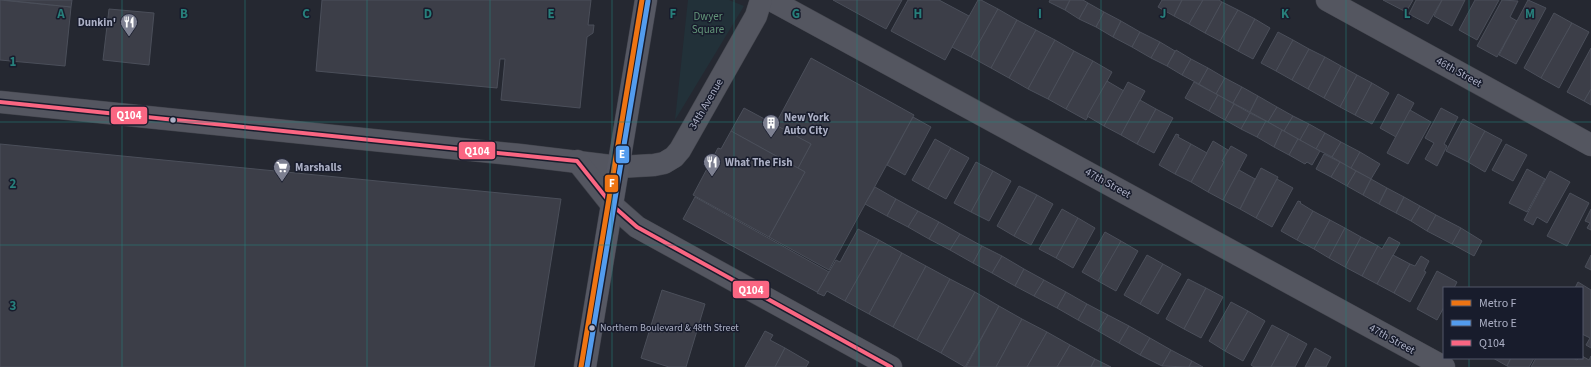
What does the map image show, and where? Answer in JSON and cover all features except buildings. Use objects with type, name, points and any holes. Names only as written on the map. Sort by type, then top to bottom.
[{"type":"main road","points":[[585,367],[646,0]]},
{"type":"street","name":"34th Avenue","points":[[0,102],[577,161],[619,167],[654,165],[664,163],[674,157],[680,150],[756,16],[761,0]]},
{"type":"street","name":"47th Street","points":[[771,0],[1444,367]]},
{"type":"street","name":"46th Street","points":[[1327,0],[1591,145]]},
{"type":"street","points":[[577,161],[612,205],[637,227],[890,367]]},
{"type":"green space","name":"Dwyer Square","points":[[688,0],[729,0],[744,6],[675,120]]},
{"type":"metro line","name":"F","points":[[581,367],[642,0]]},
{"type":"metro line","name":"E","points":[[587,367],[648,1]]},
{"type":"transit line","name":"Q104","points":[[0,102],[577,161],[612,205],[637,227],[891,367]]},
{"type":"transit line","name":"Q104","points":[[585,367],[617,176]]},
{"type":"place","name":"Dunkin'","points":[[129,37]]},
{"type":"place","name":"New York Auto City","points":[[771,138]]},
{"type":"place","name":"What The Fish","points":[[712,177]]},
{"type":"place","name":"Marshalls","points":[[282,182]]},
{"type":"place","name":"Northern Boulevard & 48th Street","points":[[592,328]]}]
